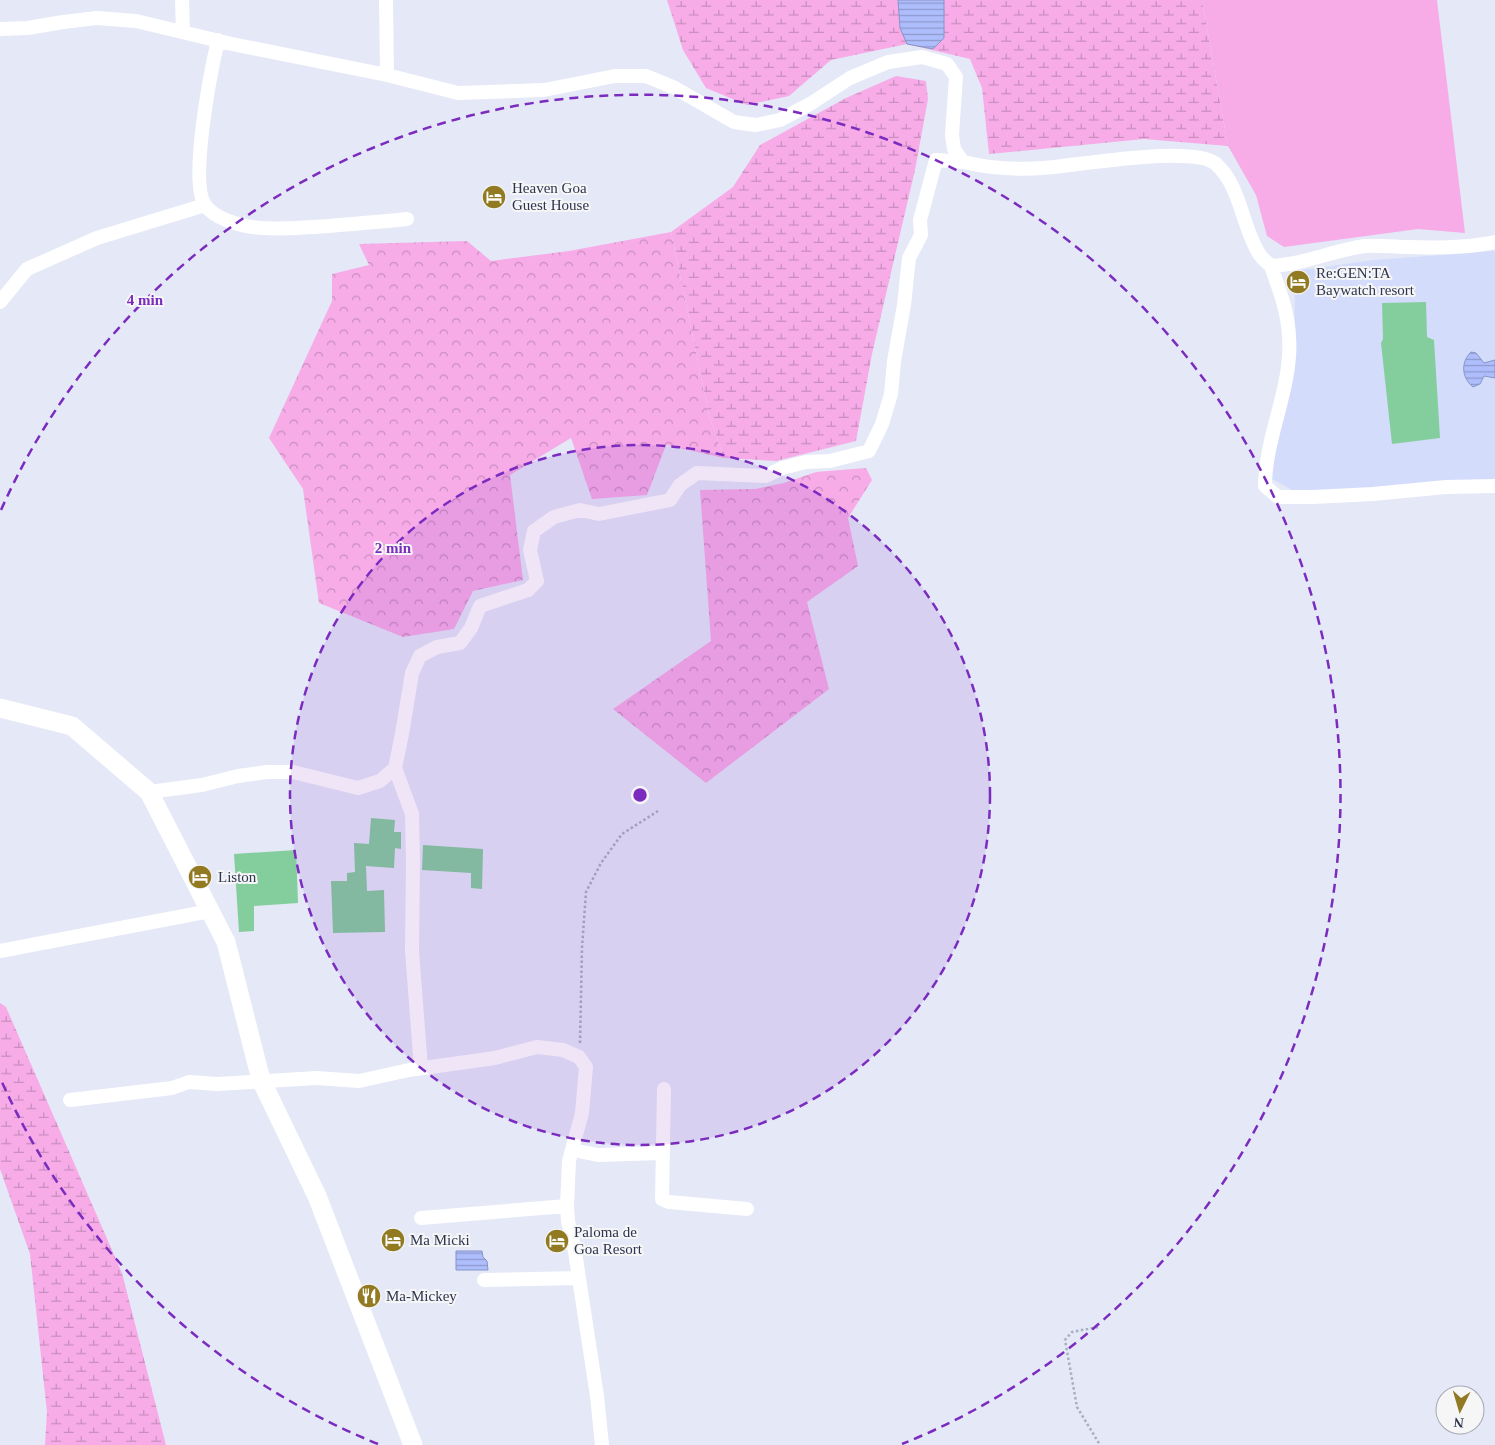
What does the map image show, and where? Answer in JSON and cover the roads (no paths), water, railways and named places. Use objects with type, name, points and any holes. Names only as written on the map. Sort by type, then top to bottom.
[{"type":"street","points":[[182,0],[183,32]]},
{"type":"street","points":[[386,0],[387,75]]},
{"type":"street","points":[[0,29],[28,28],[97,18],[136,21],[387,75],[458,93],[544,90],[615,76],[646,76],[675,88],[734,122],[756,125],[780,120],[810,104],[850,78],[888,62],[922,57],[947,64],[956,78],[952,136],[954,149],[963,162]]},
{"type":"street","points":[[218,40],[208,91],[201,147],[200,182],[205,205],[222,220],[252,228],[293,228],[407,220]]},
{"type":"street","points":[[421,1068],[412,951],[412,814],[395,768],[412,673],[420,656],[437,648],[460,643],[471,628],[480,606],[528,590],[536,581],[530,550],[534,531],[554,517],[580,510],[599,514],[670,500],[680,485],[697,473],[766,476],[782,468],[806,462],[830,461],[869,451],[882,424],[891,394],[909,258],[921,235],[920,220],[936,160],[963,162],[986,168],[1042,168],[1185,154],[1214,162],[1229,178],[1246,229],[1259,254],[1271,266],[1285,309],[1290,337],[1287,368],[1265,468],[1265,486],[1278,497],[1313,497],[1495,486]]},
{"type":"street","points":[[0,302],[27,269],[97,238],[205,205]]},
{"type":"street","points":[[1271,266],[1284,266],[1340,250],[1367,246],[1446,248],[1473,247],[1495,242]]},
{"type":"street","points":[[0,708],[72,726],[149,792],[226,942],[261,1080],[317,1196],[413,1445]]},
{"type":"street","points":[[149,792],[202,785],[238,776],[267,772],[293,772],[358,788],[380,782],[395,768]]},
{"type":"street","points":[[0,951],[210,911]]},
{"type":"street","points":[[70,1100],[172,1088],[189,1082],[217,1084],[317,1078],[359,1081],[421,1068],[495,1058],[537,1047],[563,1050],[579,1057],[586,1067],[582,1113],[570,1161],[567,1206],[568,1221],[576,1252],[597,1396],[602,1445]]},
{"type":"street","points":[[664,1089],[662,1199],[669,1202],[747,1209]]},
{"type":"street","points":[[573,1150],[598,1155],[662,1153]]},
{"type":"street","points":[[421,1218],[567,1206]]},
{"type":"street","points":[[484,1280],[579,1278]]},
{"type":"water","points":[[898,0],[944,0],[944,38],[933,49],[907,44],[900,28]]},
{"type":"water","points":[[1471,352],[1476,353],[1484,363],[1495,360],[1495,378],[1484,376],[1480,384],[1473,387],[1469,383],[1466,379],[1464,366],[1467,356]]},
{"type":"water","points":[[456,1251],[482,1251],[483,1257],[487,1261],[488,1270],[456,1270]]},
{"type":"place","name":"Heaven Goa Guest House","points":[[494,197]]},
{"type":"place","name":"Re:GEN:TA Baywatch resort","points":[[1298,282]]},
{"type":"place","name":"Liston","points":[[200,877]]},
{"type":"place","name":"Ma Micki","points":[[393,1240]]},
{"type":"place","name":"Paloma de Goa Resort","points":[[557,1241]]},
{"type":"place","name":"Ma-Mickey","points":[[369,1296]]}]
